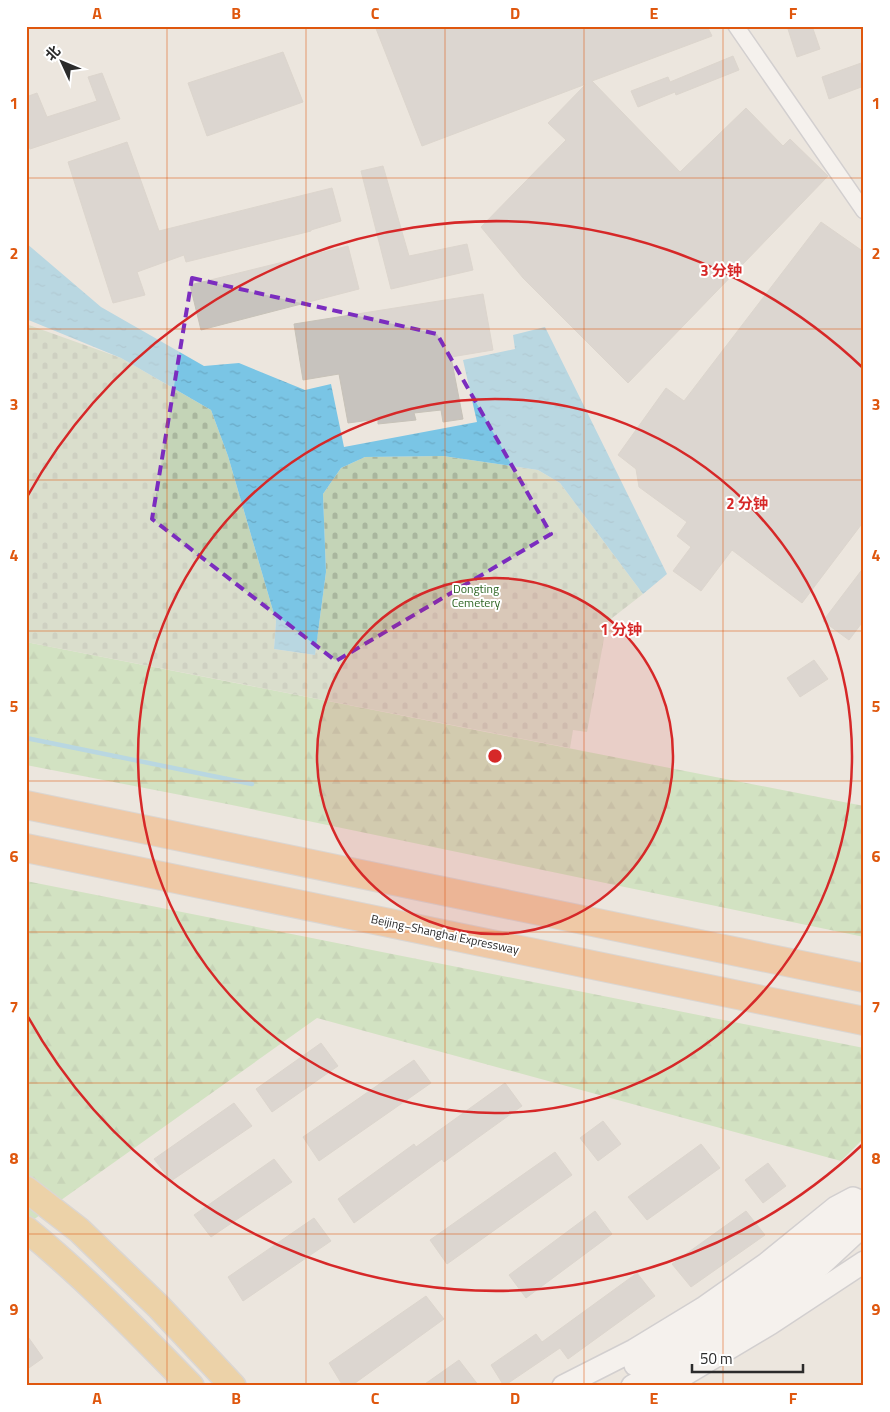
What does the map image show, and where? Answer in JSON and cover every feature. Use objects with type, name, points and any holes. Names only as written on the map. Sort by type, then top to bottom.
[{"type":"highway","points":[[26,805],[864,978]]},
{"type":"highway","name":"Beijing–Shanghai Expressway","points":[[26,848],[864,1021]]},
{"type":"highway","points":[[26,1189],[79,1230],[159,1307],[232,1386]]},
{"type":"highway","points":[[26,1229],[45,1244],[133,1327],[191,1386]]},
{"type":"main road","points":[[563,1386],[634,1350],[703,1308],[767,1263],[836,1207],[853,1198],[864,1204],[803,1257],[750,1298],[674,1344],[595,1386]]},
{"type":"main road","points":[[632,1386],[727,1330],[820,1265],[864,1225]]},
{"type":"main road","points":[[666,1386],[770,1324],[864,1262]]},
{"type":"street","points":[[736,26],[864,211]]},
{"type":"highlighted area","points":[[192,278],[437,334],[551,534],[336,661],[152,519]]},
{"type":"green space","name":"Dongting Cemetery","points":[[26,324],[121,358],[211,410],[228,456],[276,621],[274,649],[315,655],[326,572],[323,494],[341,468],[365,457],[443,456],[538,470],[560,483],[643,594],[607,622],[587,732],[573,730],[570,748],[26,642]]},
{"type":"green space","points":[[26,642],[864,806],[864,937],[227,804],[26,765]]},
{"type":"green space","points":[[26,881],[864,1048],[864,1138],[841,1161],[317,1018],[26,1225]]},
{"type":"water","points":[[26,243],[101,307],[204,366],[239,363],[305,390],[331,384],[344,447],[477,422],[463,360],[515,349],[513,335],[545,327],[667,574],[643,594],[560,483],[538,470],[443,456],[365,457],[341,468],[323,494],[326,572],[315,655],[274,649],[276,621],[228,456],[211,410],[121,358],[26,319]]},
{"type":"building","points":[[375,26],[707,26],[712,36],[592,81],[680,172],[746,108],[783,146],[790,139],[828,176],[628,383],[523,278],[481,227],[566,140],[548,123],[586,84],[422,146]]},
{"type":"building","points":[[787,26],[812,26],[820,49],[797,57]]},
{"type":"building","points":[[283,52],[303,102],[207,136],[188,83]]},
{"type":"building","points":[[733,56],[739,70],[676,95],[675,92],[638,107],[631,91],[668,77],[670,82]]},
{"type":"building","points":[[864,62],[864,86],[829,99],[822,77]]},
{"type":"building","points":[[102,73],[120,119],[30,149],[26,137],[26,97],[37,93],[47,117],[97,101],[88,77]]},
{"type":"building","points":[[127,142],[159,231],[332,188],[341,221],[311,231],[186,262],[184,255],[137,272],[145,295],[113,303],[68,162]]},
{"type":"building","points":[[383,166],[409,256],[467,244],[473,270],[391,289],[361,171]]},
{"type":"building","points":[[821,222],[864,252],[864,521],[802,603],[732,550],[701,591],[673,571],[691,547],[677,536],[687,522],[639,487],[636,469],[618,455],[666,388],[684,401]]},
{"type":"building","points":[[348,246],[359,289],[201,330],[190,285]]},
{"type":"building","points":[[483,294],[493,350],[451,357],[463,419],[443,422],[441,410],[414,413],[416,420],[378,424],[378,419],[348,423],[339,374],[303,380],[294,324]]},
{"type":"building","points":[[864,567],[864,620],[849,640],[823,621]]},
{"type":"building","points":[[814,660],[828,679],[800,697],[787,678]]},
{"type":"building","points":[[321,1043],[338,1066],[272,1112],[256,1089]]},
{"type":"building","points":[[414,1060],[431,1083],[319,1161],[303,1137]]},
{"type":"building","points":[[505,1083],[522,1106],[444,1162],[442,1159],[354,1223],[338,1199],[414,1144],[416,1147]]},
{"type":"building","points":[[234,1103],[252,1126],[171,1181],[154,1159]]},
{"type":"building","points":[[603,1121],[621,1144],[598,1161],[580,1138]]},
{"type":"building","points":[[701,1144],[720,1168],[647,1220],[628,1197]]},
{"type":"building","points":[[555,1152],[572,1175],[447,1264],[430,1240]]},
{"type":"building","points":[[274,1159],[292,1182],[211,1237],[194,1215]]},
{"type":"building","points":[[768,1163],[786,1186],[763,1203],[745,1180]]},
{"type":"building","points":[[595,1211],[612,1234],[526,1298],[509,1275]]},
{"type":"building","points":[[746,1211],[765,1235],[691,1287],[672,1264]]},
{"type":"building","points":[[314,1218],[331,1241],[243,1301],[228,1277]]},
{"type":"building","points":[[637,1273],[655,1296],[568,1359],[560,1348],[504,1386],[491,1365],[536,1334],[542,1342]]},
{"type":"building","points":[[426,1296],[444,1319],[351,1386],[343,1386],[329,1363]]},
{"type":"building","points":[[26,1334],[43,1358],[26,1370]]},
{"type":"building","points":[[459,1360],[479,1386],[422,1386]]},
{"type":"waterway","points":[[26,738],[252,784]]}]
